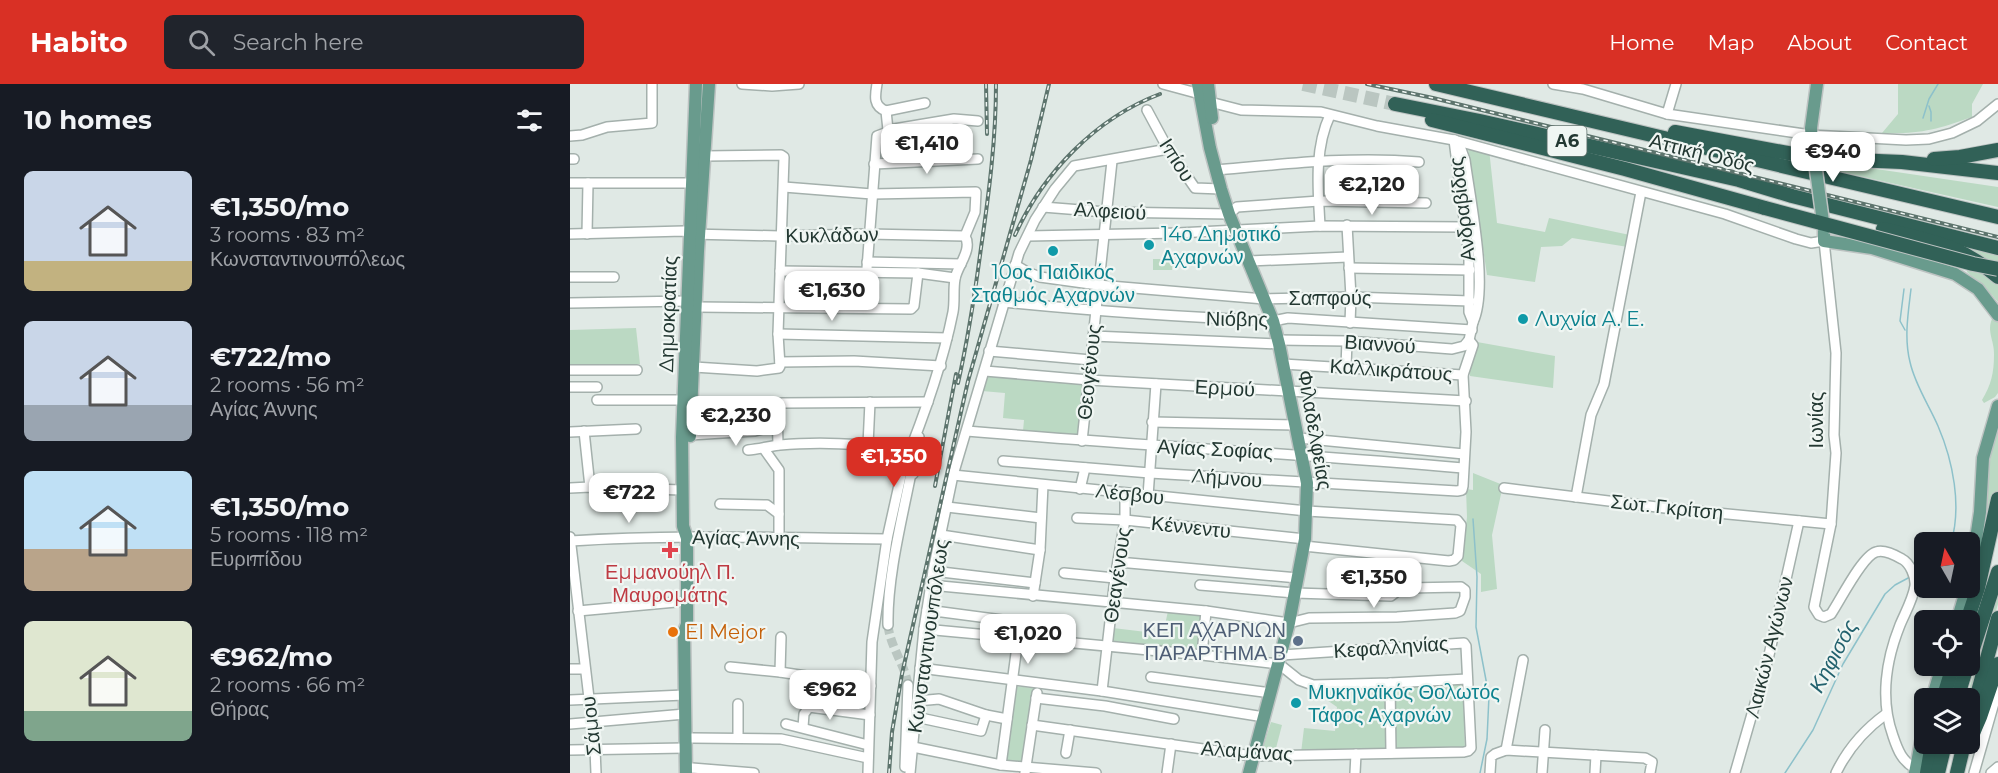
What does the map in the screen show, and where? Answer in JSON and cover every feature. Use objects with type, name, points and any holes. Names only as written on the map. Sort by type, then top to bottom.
[{"type":"highway","name":"Αττική Οδός","points":[[1436,84],[1998,217]]},
{"type":"highway","name":"Αττική Οδός","points":[[1998,248],[1792,196],[1739,180],[1395,104],[1418,116],[1998,269]]},
{"type":"highway","points":[[1604,123],[1648,127],[1793,154],[1902,162],[1998,173]]},
{"type":"highway","points":[[1902,162],[1960,157],[1998,150]]},
{"type":"highway","points":[[1792,196],[1827,212],[1955,248],[1971,256],[1998,277]]},
{"type":"highway","points":[[1971,610],[1978,588],[1998,499]]},
{"type":"highway","points":[[1980,627],[1998,572]]},
{"type":"highway","points":[[1979,688],[1998,618]]},
{"type":"highway","points":[[1980,717],[1998,664]]},
{"type":"highway","points":[[1919,772],[1927,754]]},
{"type":"highway","points":[[1938,773],[1943,754]]},
{"type":"highway","points":[[1957,773],[1962,754]]},
{"type":"main road","name":"Δημοκρατίας","points":[[695,234],[692,183],[696,84]]},
{"type":"main road","name":"Δημοκρατίας","points":[[687,538],[690,532],[690,435],[694,367],[692,304],[687,278],[705,156],[709,84]]},
{"type":"main road","name":"Φιλαδελφείας","points":[[1208,84],[1203,94],[1216,147],[1216,170],[1229,214],[1273,321],[1307,483],[1305,542],[1298,578],[1280,659],[1249,773]]},
{"type":"main road","name":"Ιωνίας","points":[[1817,84],[1811,138],[1824,235]]},
{"type":"main road","points":[[1824,235],[1955,274],[1978,289],[1998,315]]},
{"type":"main road","name":"Δημοκρατίας","points":[[690,771],[684,695],[687,538],[682,526],[682,490],[684,400],[692,304]]},
{"type":"main road","points":[[1977,532],[1983,458],[1998,406]]},
{"type":"main road","name":"Δημοκρατίας","points":[[687,624],[691,633],[688,743]]},
{"type":"main road","points":[[1919,772],[1921,754]]},
{"type":"street","points":[[570,136],[582,135],[607,127],[652,123],[652,84]]},
{"type":"street","points":[[742,84],[772,86],[800,84]]},
{"type":"street","points":[[877,84],[876,103],[886,111],[888,130]]},
{"type":"street","points":[[1162,84],[1203,94],[1241,110],[1309,111],[1454,140],[1725,214],[1811,243],[1824,235]]},
{"type":"street","points":[[1553,84],[1583,89],[1666,114],[1811,138],[1906,140],[1935,138],[1969,126],[1998,104]]},
{"type":"street","points":[[1666,114],[1676,84]]},
{"type":"street","points":[[886,111],[925,103]]},
{"type":"street","name":"Ιπίου","points":[[1147,110],[1168,149],[1195,188],[1221,189]]},
{"type":"street","points":[[1320,226],[1319,161],[1324,127],[1330,115]]},
{"type":"street","points":[[864,309],[876,137],[888,130],[954,119],[978,121]]},
{"type":"street","name":"Ανδραβίδας","points":[[1454,140],[1461,148],[1465,160],[1479,270],[1479,301],[1471,331]]},
{"type":"street","name":"Ανδραβίδας","points":[[1454,140],[1470,270],[1471,331]]},
{"type":"street","points":[[1465,160],[1472,150],[1481,147]]},
{"type":"street","points":[[1112,161],[1168,149]]},
{"type":"street","points":[[705,156],[781,155],[784,157],[780,236],[779,365]]},
{"type":"street","points":[[874,164],[978,159]]},
{"type":"street","points":[[1216,170],[1319,161],[1394,159],[1419,162]]},
{"type":"street","name":"Κωνσταντινουπόλεως","points":[[910,773],[924,629],[940,535],[953,475],[1018,253],[1043,207],[1074,166],[1112,161]]},
{"type":"street","name":"Θεογένους","points":[[1082,441],[1112,161]]},
{"type":"street","points":[[570,183],[692,183]]},
{"type":"street","points":[[587,234],[588,183]]},
{"type":"street","points":[[784,187],[872,194],[976,192],[975,212],[965,236],[967,248],[955,278],[953,309],[941,366],[911,448],[888,625]]},
{"type":"street","points":[[1576,497],[1590,415],[1604,384],[1641,192]]},
{"type":"street","name":"Αλφειού","points":[[1043,207],[1106,212],[1229,214],[1237,207],[1319,201],[1426,203]]},
{"type":"street","points":[[1347,225],[1351,297],[1350,324]]},
{"type":"street","points":[[1028,236],[1347,225],[1465,227]]},
{"type":"street","name":"Κυκλάδων","points":[[570,234],[684,231],[695,234],[780,236],[868,234],[965,236]]},
{"type":"street","name":"Ιωνίας","points":[[1824,235],[1836,365],[1834,435],[1836,453],[1831,524],[1814,607],[1819,615],[1824,617],[1831,614],[1865,561],[1873,553],[1884,551],[1905,560],[1913,575],[1915,585],[1896,635],[1886,678],[1887,714]]},
{"type":"street","points":[[1249,261],[1348,257]]},
{"type":"street","points":[[867,262],[961,264]]},
{"type":"street","name":"Σαπφούς","points":[[1015,265],[1040,277],[1098,285],[1264,299],[1351,297],[1470,301]]},
{"type":"street","points":[[1349,268],[1470,270]]},
{"type":"street","points":[[780,271],[918,273],[955,278]]},
{"type":"street","points":[[570,303],[911,309],[914,306],[918,273]]},
{"type":"street","points":[[570,277],[614,277]]},
{"type":"street","name":"Νιόβης","points":[[1003,302],[1095,312],[1273,321],[1288,318],[1471,331]]},
{"type":"street","points":[[1463,468],[1466,401],[1463,375],[1473,345],[1471,331]]},
{"type":"street","name":"Βιαννού","points":[[1093,336],[1279,342],[1347,341],[1452,349],[1464,346],[1471,331]]},
{"type":"street","points":[[778,334],[947,338]]},
{"type":"street","points":[[1346,367],[1347,341]]},
{"type":"street","points":[[988,351],[1091,360]]},
{"type":"street","points":[[694,367],[757,371],[779,365],[854,361],[941,366]]},
{"type":"street","name":"Καλλικράτους","points":[[1283,364],[1463,375]]},
{"type":"street","points":[[570,370],[637,370]]},
{"type":"street","name":"Ερμού","points":[[985,371],[1089,380],[1466,401]]},
{"type":"street","points":[[1148,496],[1156,384]]},
{"type":"street","points":[[570,387],[597,387]]},
{"type":"street","points":[[597,400],[684,400]]},
{"type":"street","points":[[868,445],[870,402]]},
{"type":"street","points":[[778,445],[777,407],[782,403],[928,402]]},
{"type":"street","points":[[867,773],[872,642],[887,539],[896,492],[907,474],[920,422]]},
{"type":"street","points":[[1152,422],[1296,425]]},
{"type":"street","points":[[690,435],[755,431],[777,426]]},
{"type":"street","points":[[570,432],[636,429]]},
{"type":"street","points":[[584,431],[590,487]]},
{"type":"street","name":"Αγίας Σοφίας","points":[[967,431],[1463,468]]},
{"type":"street","points":[[1299,438],[1464,454]]},
{"type":"street","points":[[748,450],[778,445],[824,444],[911,448]]},
{"type":"street","points":[[764,449],[779,470],[779,538]]},
{"type":"street","name":"Λήμνου","points":[[1003,461],[1150,473],[1448,491],[1462,490],[1463,468]]},
{"type":"street","points":[[1080,489],[1085,468]]},
{"type":"street","name":"Λέσβου","points":[[953,475],[1307,511],[1457,520]]},
{"type":"street","points":[[1033,596],[1040,550],[1043,485]]},
{"type":"street","points":[[570,488],[682,490]]},
{"type":"street","name":"Σωτ. Γκρίτση","points":[[1503,488],[1831,524]]},
{"type":"street","name":"Θεαγένους","points":[[1102,691],[1115,578],[1125,520],[1125,494]]},
{"type":"street","points":[[720,504],[767,505],[779,514]]},
{"type":"street","points":[[947,507],[1041,518]]},
{"type":"street","name":"Κέννεντυ","points":[[1077,518],[1125,520],[1449,561],[1458,556],[1461,525],[1457,520]]},
{"type":"street","name":"Λαικών Αγώνων","points":[[1735,773],[1769,655],[1799,521]]},
{"type":"street","points":[[940,535],[1040,550]]},
{"type":"street","name":"Σάμου","points":[[570,536],[575,605],[589,699],[596,773]]},
{"type":"street","name":"Αγίας Άννης","points":[[570,541],[660,536],[887,539]]},
{"type":"street","points":[[1118,562],[1298,578]]},
{"type":"street","points":[[933,572],[1035,583]]},
{"type":"street","points":[[1064,573],[1115,578]]},
{"type":"street","points":[[930,585],[1206,611],[1289,623],[1308,618],[1397,617],[1455,613],[1460,611],[1465,597],[1465,590],[1461,587],[1407,588],[1391,596],[1295,593],[1200,585]]},
{"type":"street","points":[[575,605],[687,601]]},
{"type":"street","points":[[927,610],[1057,628],[1070,642]]},
{"type":"street","points":[[1202,655],[1206,611]]},
{"type":"street","points":[[924,629],[1202,655],[1280,659],[1307,684],[1467,679]]},
{"type":"street","points":[[780,672],[781,637]]},
{"type":"street","name":"Κεφαλληνίας","points":[[1280,659],[1464,643],[1467,679]]},
{"type":"street","points":[[1000,765],[1017,646]]},
{"type":"street","points":[[1506,750],[1523,660]]},
{"type":"street","points":[[730,667],[872,686]]},
{"type":"street","points":[[920,668],[1102,691],[1264,717]]},
{"type":"street","points":[[570,669],[585,669]]},
{"type":"street","points":[[1151,676],[1271,693]]},
{"type":"street","name":"Αλαμάνας","points":[[1032,724],[1253,756],[1464,752],[1468,751],[1471,744],[1467,679]]},
{"type":"street","points":[[1390,683],[1391,753]]},
{"type":"street","points":[[1025,770],[1038,684]]},
{"type":"street","points":[[905,773],[908,685]]},
{"type":"street","points":[[1974,773],[1998,689]]},
{"type":"street","points":[[570,700],[684,695]]},
{"type":"street","points":[[1036,698],[1106,706],[1174,723],[1176,703]]},
{"type":"street","points":[[917,701],[939,699],[986,715],[1007,719]]},
{"type":"street","points":[[738,704],[738,738]]},
{"type":"street","points":[[803,727],[804,714],[809,707],[870,715]]},
{"type":"street","points":[[570,723],[685,714]]},
{"type":"street","points":[[1836,773],[1843,758],[1861,735],[1887,714],[1901,758],[1919,772]]},
{"type":"street","points":[[916,717],[981,731],[986,715]]},
{"type":"street","points":[[786,723],[868,745]]},
{"type":"street","points":[[1066,753],[1070,730]]},
{"type":"street","points":[[1542,773],[1545,730]]},
{"type":"street","points":[[570,750],[738,738],[793,741],[868,758]]},
{"type":"street","points":[[1167,773],[1171,744]]},
{"type":"street","points":[[913,747],[1025,770],[1096,773]]},
{"type":"street","points":[[1490,773],[1491,758],[1506,750],[1646,758],[1652,762],[1650,773]]},
{"type":"street","points":[[1355,773],[1356,754]]},
{"type":"street","points":[[1595,773],[1596,755]]},
{"type":"street","points":[[690,771],[753,773]]},
{"type":"green space","points":[[1898,84],[1983,84],[1972,104],[1972,117],[1928,130],[1882,133],[1898,114]]},
{"type":"green space","points":[[1467,142],[1489,149],[1497,223],[1545,232],[1549,218],[1630,235],[1628,247],[1572,238],[1562,246],[1541,247],[1535,282],[1487,275]]},
{"type":"green space","points":[[1735,148],[1998,187],[1998,207]]},
{"type":"green space","points":[[1970,248],[1998,255],[1998,302],[1967,272]]},
{"type":"green space","points":[[1153,259],[1173,259],[1172,270],[1153,270]]},
{"type":"green space","points":[[1995,314],[1998,322],[1998,393],[1984,403],[1982,400],[1990,384],[1993,368],[1994,350],[1990,325]]},
{"type":"green space","points":[[636,328],[640,364],[570,364],[570,330]]},
{"type":"green space","points":[[1477,342],[1555,356],[1553,388],[1470,376],[1470,363]]},
{"type":"green space","points":[[986,375],[1086,383],[1080,435],[1023,431],[1024,420],[1003,418],[1005,393],[982,391]]},
{"type":"green space","points":[[1998,424],[1998,534],[1996,539],[1984,534],[1991,450]]},
{"type":"green space","points":[[1473,473],[1503,485],[1492,535],[1497,589],[1481,592],[1481,574],[1462,561],[1467,517],[1466,489],[1473,490]]},
{"type":"green space","points":[[1998,594],[1998,604],[1980,663],[1980,653]]},
{"type":"green space","points":[[1168,611],[1204,614],[1200,650],[1112,641],[1113,628],[1163,634]]},
{"type":"green space","points":[[1973,676],[1976,676],[1972,688],[1969,688]]},
{"type":"green space","points":[[1463,682],[1465,751],[1394,752],[1393,686]]},
{"type":"green space","points":[[1014,686],[1034,688],[1024,765],[1003,763]]},
{"type":"green space","points":[[1385,687],[1385,753],[1301,753],[1304,728],[1335,731],[1337,707],[1314,691]]},
{"type":"green space","points":[[1271,722],[1282,725],[1275,752],[1262,750]]},
{"type":"waterway","name":"Κηφισός","points":[[1923,118],[1929,99],[1938,84]]},
{"type":"waterway","name":"Κηφισός","points":[[1929,106],[1931,121]]},
{"type":"waterway","name":"Κηφισός","points":[[1904,289],[1900,321],[1905,330]]},
{"type":"waterway","name":"Κηφισός","points":[[1911,289],[1907,326],[1908,353],[1915,379],[1938,426],[1952,469],[1956,499],[1953,532]]},
{"type":"waterway","points":[[1473,519],[1477,577],[1476,627],[1489,696],[1487,739],[1480,773]]},
{"type":"waterway","name":"Κηφισός","points":[[1785,773],[1813,730],[1843,664],[1885,594],[1895,585],[1910,577]]},
{"type":"tunnel","points":[[1303,84],[1395,104]]},
{"type":"tunnel","points":[[888,625],[908,685]]},
{"type":"railway","points":[[986,84],[987,134]]},
{"type":"railway","points":[[958,383],[971,316],[987,207],[996,84]]},
{"type":"railway","points":[[889,773],[892,732],[902,674],[968,381],[1031,160],[1049,84]]},
{"type":"railway","points":[[1367,84],[1433,98],[1998,237]]},
{"type":"railway","points":[[1015,235],[1040,190],[1074,150],[1114,117],[1160,94]]},
{"type":"railway","points":[[935,486],[956,374]]},
{"type":"place","name":"14ο Δημοτικό Αχαρνών","points":[[1149,245]]},
{"type":"place","name":"10ος Παιδικός Σταθμός Αχαρνών","points":[[1053,251]]},
{"type":"place","name":"Λυχνία A. E.","points":[[1523,319]]},
{"type":"place","name":"Εμμανούηλ Π. Μαυρομάτης","points":[[670,550]]},
{"type":"place","name":"El Mejor","points":[[673,632]]},
{"type":"place","name":"ΚΕΠ ΑΧΑΡΝΩΝ ΠΑΡΑΡΤΗΜΑ Β","points":[[1298,641]]},
{"type":"place","name":"Μυκηναϊκός Θολωτός Τάφος Αχαρνών","points":[[1296,703]]}]
